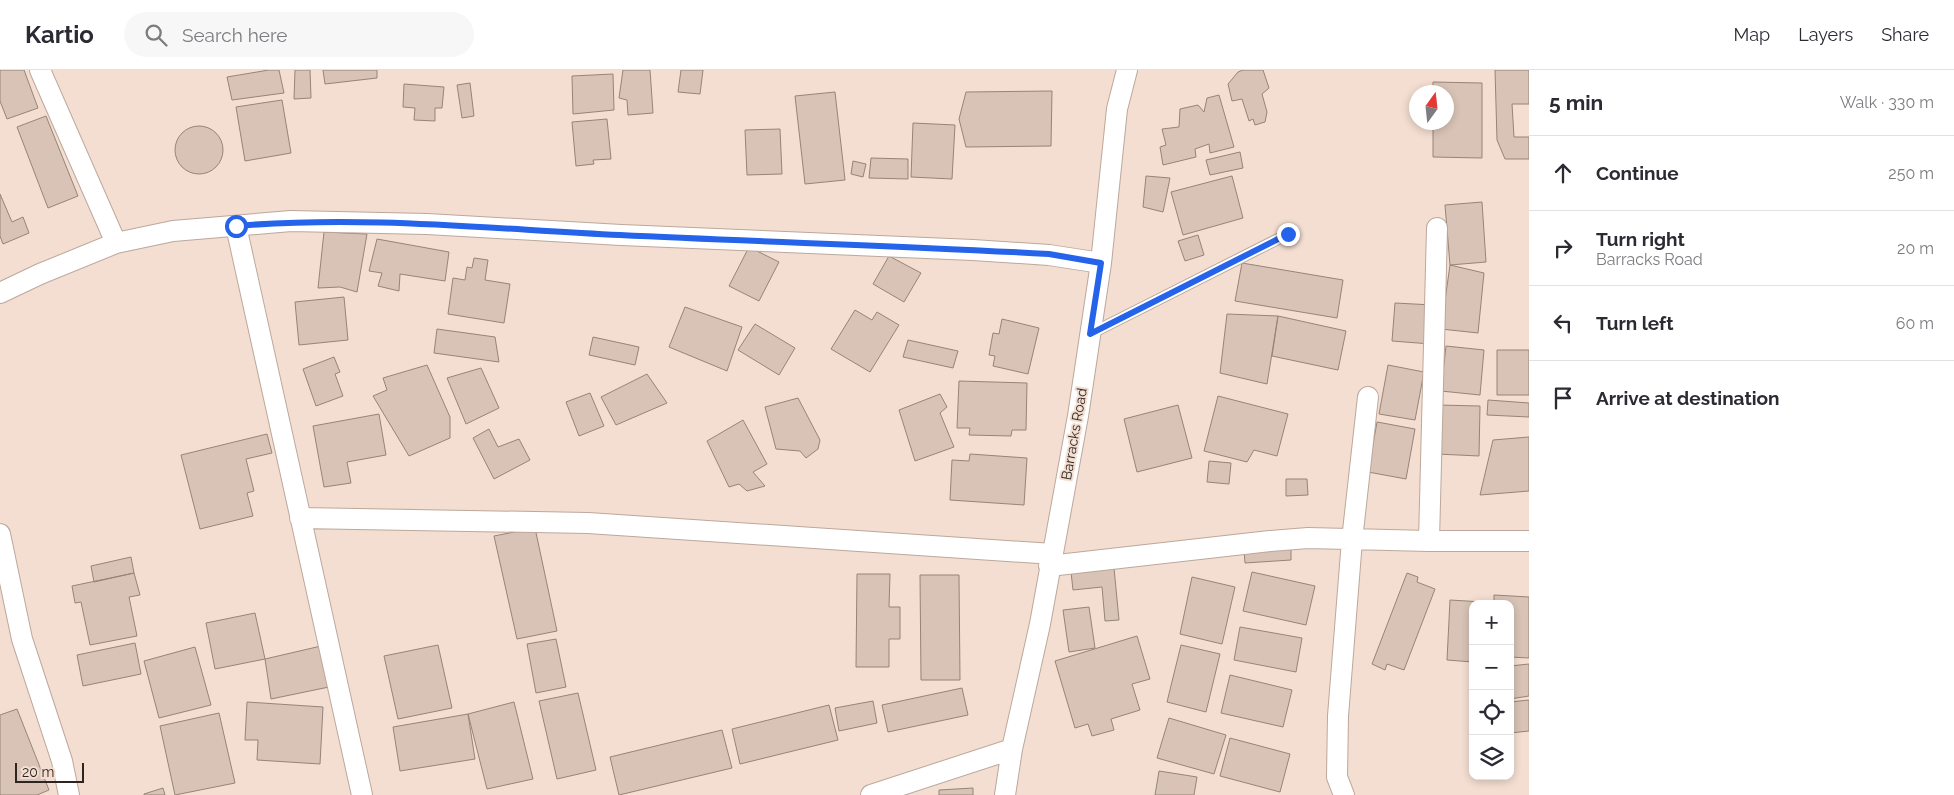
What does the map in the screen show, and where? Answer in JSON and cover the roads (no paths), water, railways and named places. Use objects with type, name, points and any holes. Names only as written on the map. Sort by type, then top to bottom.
[{"type":"street","points":[[40,70],[116,243]]},
{"type":"street","name":"Barracks Road","points":[[1005,795],[1012,749],[1040,624],[1078,416],[1101,263],[1117,109],[1127,70]]},
{"type":"street","points":[[0,294],[40,274],[116,243],[172,231],[291,222],[427,224],[621,235],[982,250],[1049,254],[1101,263]]},
{"type":"street","points":[[236,226],[362,795]]},
{"type":"street","points":[[1429,541],[1437,228]]},
{"type":"street","points":[[1344,795],[1337,777],[1338,716],[1352,540],[1368,397]]},
{"type":"street","points":[[300,518],[588,523],[1051,560],[1308,538],[1529,542]]},
{"type":"street","points":[[0,534],[8,614],[22,639],[62,761],[69,795]]},
{"type":"street","points":[[871,795],[1012,749]]},
{"type":"lane","points":[[1090,334],[1288,234]]}]
